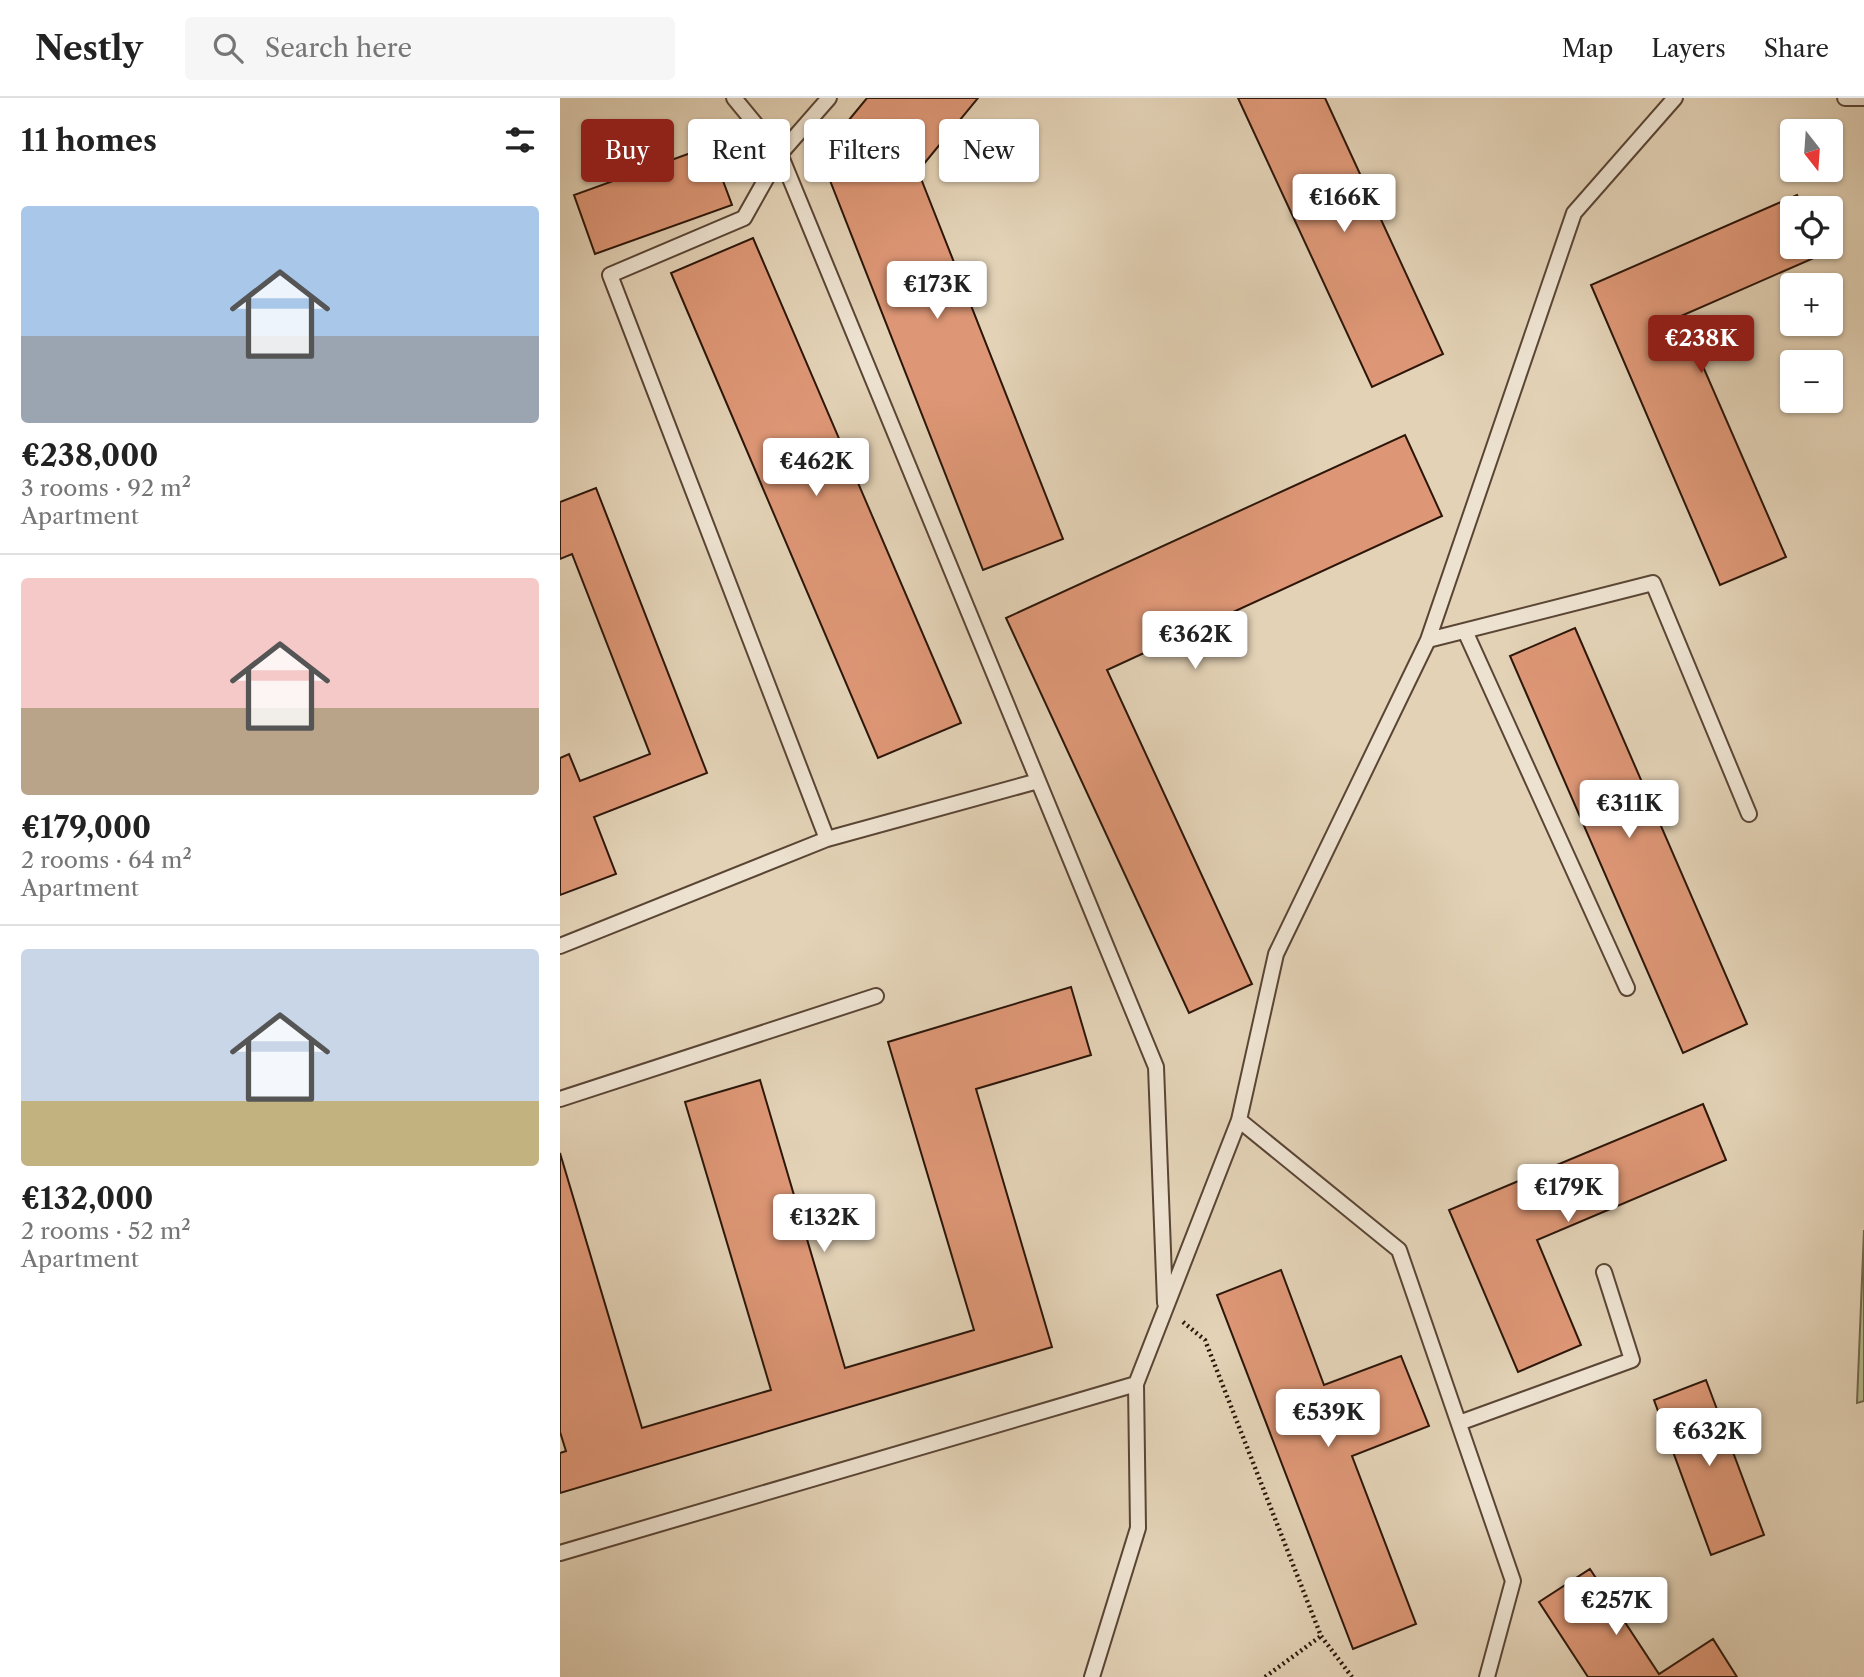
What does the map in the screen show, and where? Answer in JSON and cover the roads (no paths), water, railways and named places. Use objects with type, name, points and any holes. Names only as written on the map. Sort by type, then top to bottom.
[{"type":"lane","points":[[734,98],[751,119]]},
{"type":"lane","points":[[790,143],[829,98]]},
{"type":"lane","points":[[1092,1677],[1138,1528],[1136,1384],[1240,1119],[1276,954],[1429,640],[1574,213],[1675,98]]},
{"type":"lane","points":[[1845,98],[1864,98]]},
{"type":"lane","points":[[790,178],[1156,1067],[1166,1309]]},
{"type":"lane","points":[[764,182],[744,218],[610,275],[827,839]]},
{"type":"lane","points":[[1429,640],[1653,583],[1749,814]]},
{"type":"lane","points":[[1465,631],[1627,988]]},
{"type":"lane","points":[[560,946],[827,839],[1038,781]]},
{"type":"lane","points":[[560,1099],[876,996]]},
{"type":"lane","points":[[1240,1119],[1399,1250],[1513,1581],[1487,1677]]},
{"type":"lane","points":[[1459,1423],[1632,1360],[1604,1272]]},
{"type":"lane","points":[[560,1553],[1136,1384]]}]
